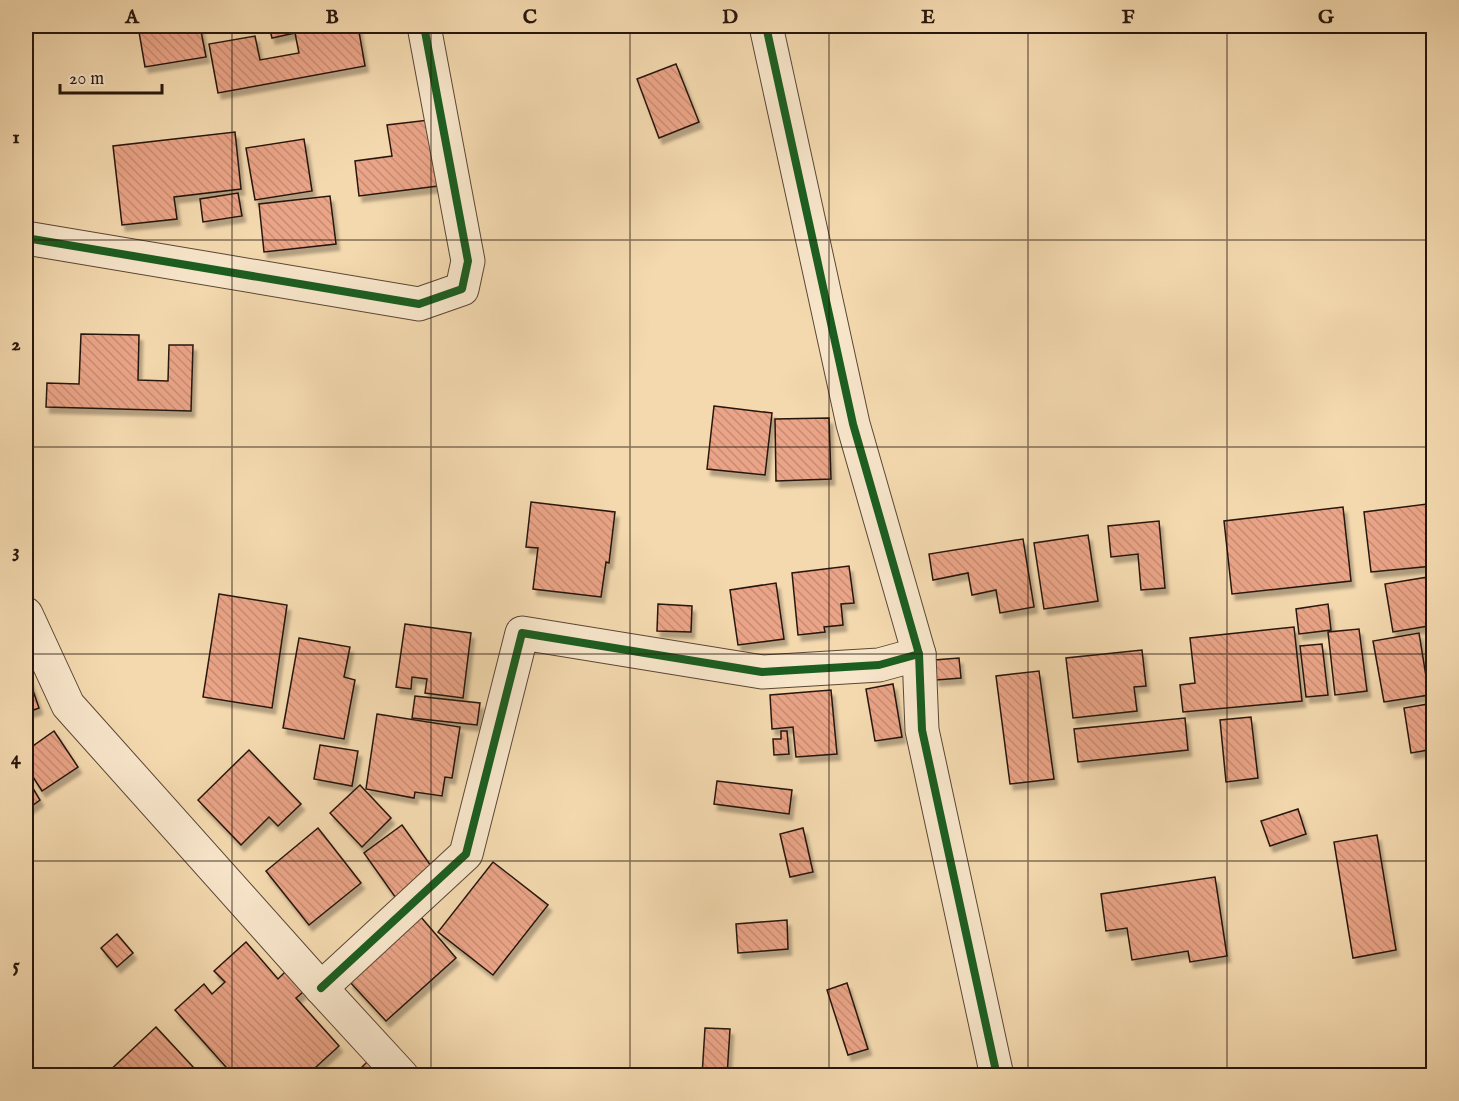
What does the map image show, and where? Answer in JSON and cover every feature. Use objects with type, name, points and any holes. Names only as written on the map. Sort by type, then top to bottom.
[{"type":"street","points":[[26,238],[419,304],[462,289],[468,261],[424,26]]},
{"type":"street","points":[[766,26],[853,424],[919,654],[922,730],[998,1076]]},
{"type":"street","points":[[26,614],[68,705],[402,1076]]},
{"type":"street","points":[[321,988],[466,854],[522,633],[762,672],[879,665],[919,654]]},
{"type":"building","points":[[138,26],[200,26],[206,57],[145,67]]},
{"type":"building","points":[[269,26],[358,26],[365,66],[218,93],[209,44],[255,36],[260,60],[299,53],[295,33],[272,38]]},
{"type":"building","points":[[676,64],[699,122],[659,138],[637,79]]},
{"type":"building","points":[[429,120],[438,186],[359,196],[355,161],[392,156],[387,125]]},
{"type":"building","points":[[235,132],[241,189],[174,197],[177,219],[122,225],[113,146]]},
{"type":"building","points":[[304,139],[312,191],[255,200],[246,148]]},
{"type":"building","points":[[238,193],[242,216],[203,222],[200,199]]},
{"type":"building","points":[[330,196],[336,244],[264,252],[259,204]]},
{"type":"building","points":[[81,334],[139,335],[138,380],[168,381],[169,345],[193,345],[191,411],[46,407],[47,383],[79,384]]},
{"type":"building","points":[[714,406],[772,413],[765,475],[707,469]]},
{"type":"building","points":[[829,418],[831,479],[776,481],[775,419]]},
{"type":"building","points":[[531,502],[615,512],[609,563],[606,562],[601,597],[533,589],[538,548],[526,547]]},
{"type":"building","points":[[1427,504],[1433,566],[1371,572],[1364,512]]},
{"type":"building","points":[[1343,507],[1351,581],[1232,594],[1224,521]]},
{"type":"building","points":[[1159,521],[1165,588],[1141,590],[1138,554],[1111,557],[1108,526]]},
{"type":"building","points":[[1088,535],[1098,601],[1044,609],[1034,543]]},
{"type":"building","points":[[1023,539],[1034,607],[1000,613],[996,590],[972,595],[968,573],[933,580],[929,554]]},
{"type":"building","points":[[849,566],[854,603],[841,604],[843,625],[824,627],[825,632],[798,635],[792,573]]},
{"type":"building","points":[[1434,576],[1434,625],[1393,632],[1385,584]]},
{"type":"building","points":[[776,583],[784,639],[738,645],[730,590]]},
{"type":"building","points":[[219,594],[287,605],[272,708],[203,697]]},
{"type":"building","points":[[658,604],[692,606],[691,632],[657,631]]},
{"type":"building","points":[[1328,604],[1331,630],[1299,634],[1296,609]]},
{"type":"building","points":[[405,624],[471,633],[463,698],[425,693],[427,679],[412,677],[411,689],[396,687]]},
{"type":"building","points":[[1294,627],[1302,701],[1183,712],[1180,685],[1195,683],[1190,638]]},
{"type":"building","points":[[1359,629],[1367,691],[1335,695],[1328,632]]},
{"type":"building","points":[[1419,633],[1429,695],[1384,702],[1373,641]]},
{"type":"building","points":[[299,638],[350,647],[344,677],[355,680],[344,739],[283,728]]},
{"type":"building","points":[[1322,644],[1328,695],[1306,697],[1300,646]]},
{"type":"building","points":[[1142,650],[1146,686],[1134,687],[1137,711],[1073,718],[1066,658]]},
{"type":"building","points":[[959,658],[961,678],[936,680],[934,660]]},
{"type":"building","points":[[26,670],[39,708],[26,713]]},
{"type":"building","points":[[1039,671],[1054,779],[1010,784],[996,676]]},
{"type":"building","points":[[893,684],[902,737],[875,741],[866,689]]},
{"type":"building","points":[[831,690],[837,754],[796,757],[793,727],[772,729],[770,695]]},
{"type":"building","points":[[415,696],[480,703],[477,725],[412,718]]},
{"type":"building","points":[[1434,703],[1434,749],[1411,753],[1404,708]]},
{"type":"building","points":[[377,714],[460,727],[452,778],[445,777],[442,796],[415,792],[414,798],[366,789]]},
{"type":"building","points":[[1251,717],[1258,778],[1226,782],[1220,720]]},
{"type":"building","points":[[1185,718],[1188,750],[1078,762],[1074,729]]},
{"type":"building","points":[[54,731],[78,767],[42,791],[26,766],[26,751]]},
{"type":"building","points":[[781,731],[787,731],[789,754],[774,755],[773,739],[781,739]]},
{"type":"building","points":[[320,745],[358,751],[352,786],[314,779]]},
{"type":"building","points":[[249,750],[301,804],[278,826],[269,817],[241,845],[198,800]]},
{"type":"building","points":[[26,777],[40,800],[26,810]]},
{"type":"building","points":[[717,781],[792,790],[789,814],[714,804]]},
{"type":"building","points":[[360,785],[391,818],[362,847],[330,813]]},
{"type":"building","points":[[1298,809],[1306,834],[1270,846],[1261,821]]},
{"type":"building","points":[[402,825],[436,873],[398,901],[364,853]]},
{"type":"building","points":[[318,828],[361,883],[309,925],[266,871]]},
{"type":"building","points":[[803,828],[813,872],[790,877],[780,834]]},
{"type":"building","points":[[1377,835],[1396,950],[1353,958],[1334,842]]},
{"type":"building","points":[[493,862],[548,905],[493,975],[438,932]]},
{"type":"building","points":[[1215,877],[1227,956],[1190,962],[1188,951],[1132,960],[1127,928],[1106,931],[1101,894]]},
{"type":"building","points":[[420,916],[456,958],[386,1021],[349,981]]},
{"type":"building","points":[[787,920],[788,949],[738,953],[736,924]]},
{"type":"building","points":[[117,934],[133,953],[117,967],[101,948]]},
{"type":"building","points":[[246,942],[278,979],[285,972],[303,992],[296,998],[339,1046],[316,1067],[324,1076],[234,1076],[175,1010],[204,984],[212,994],[225,982],[214,971]]},
{"type":"building","points":[[847,983],[868,1049],[848,1055],[827,990]]},
{"type":"building","points":[[156,1027],[194,1068],[186,1076],[159,1076],[155,1071],[151,1076],[104,1076]]},
{"type":"building","points":[[705,1028],[730,1029],[727,1076],[702,1076]]},
{"type":"building","points":[[370,1059],[385,1076],[353,1076]]},
{"type":"building","points":[[830,1070],[831,1076],[800,1076]]},
{"type":"cycle path","points":[[26,238],[419,304],[462,289],[468,261],[424,26]]},
{"type":"cycle path","points":[[766,26],[853,424],[919,654],[922,730],[997,1076]]},
{"type":"cycle path","points":[[321,988],[466,854],[522,633],[762,672],[879,665],[919,654]]}]
